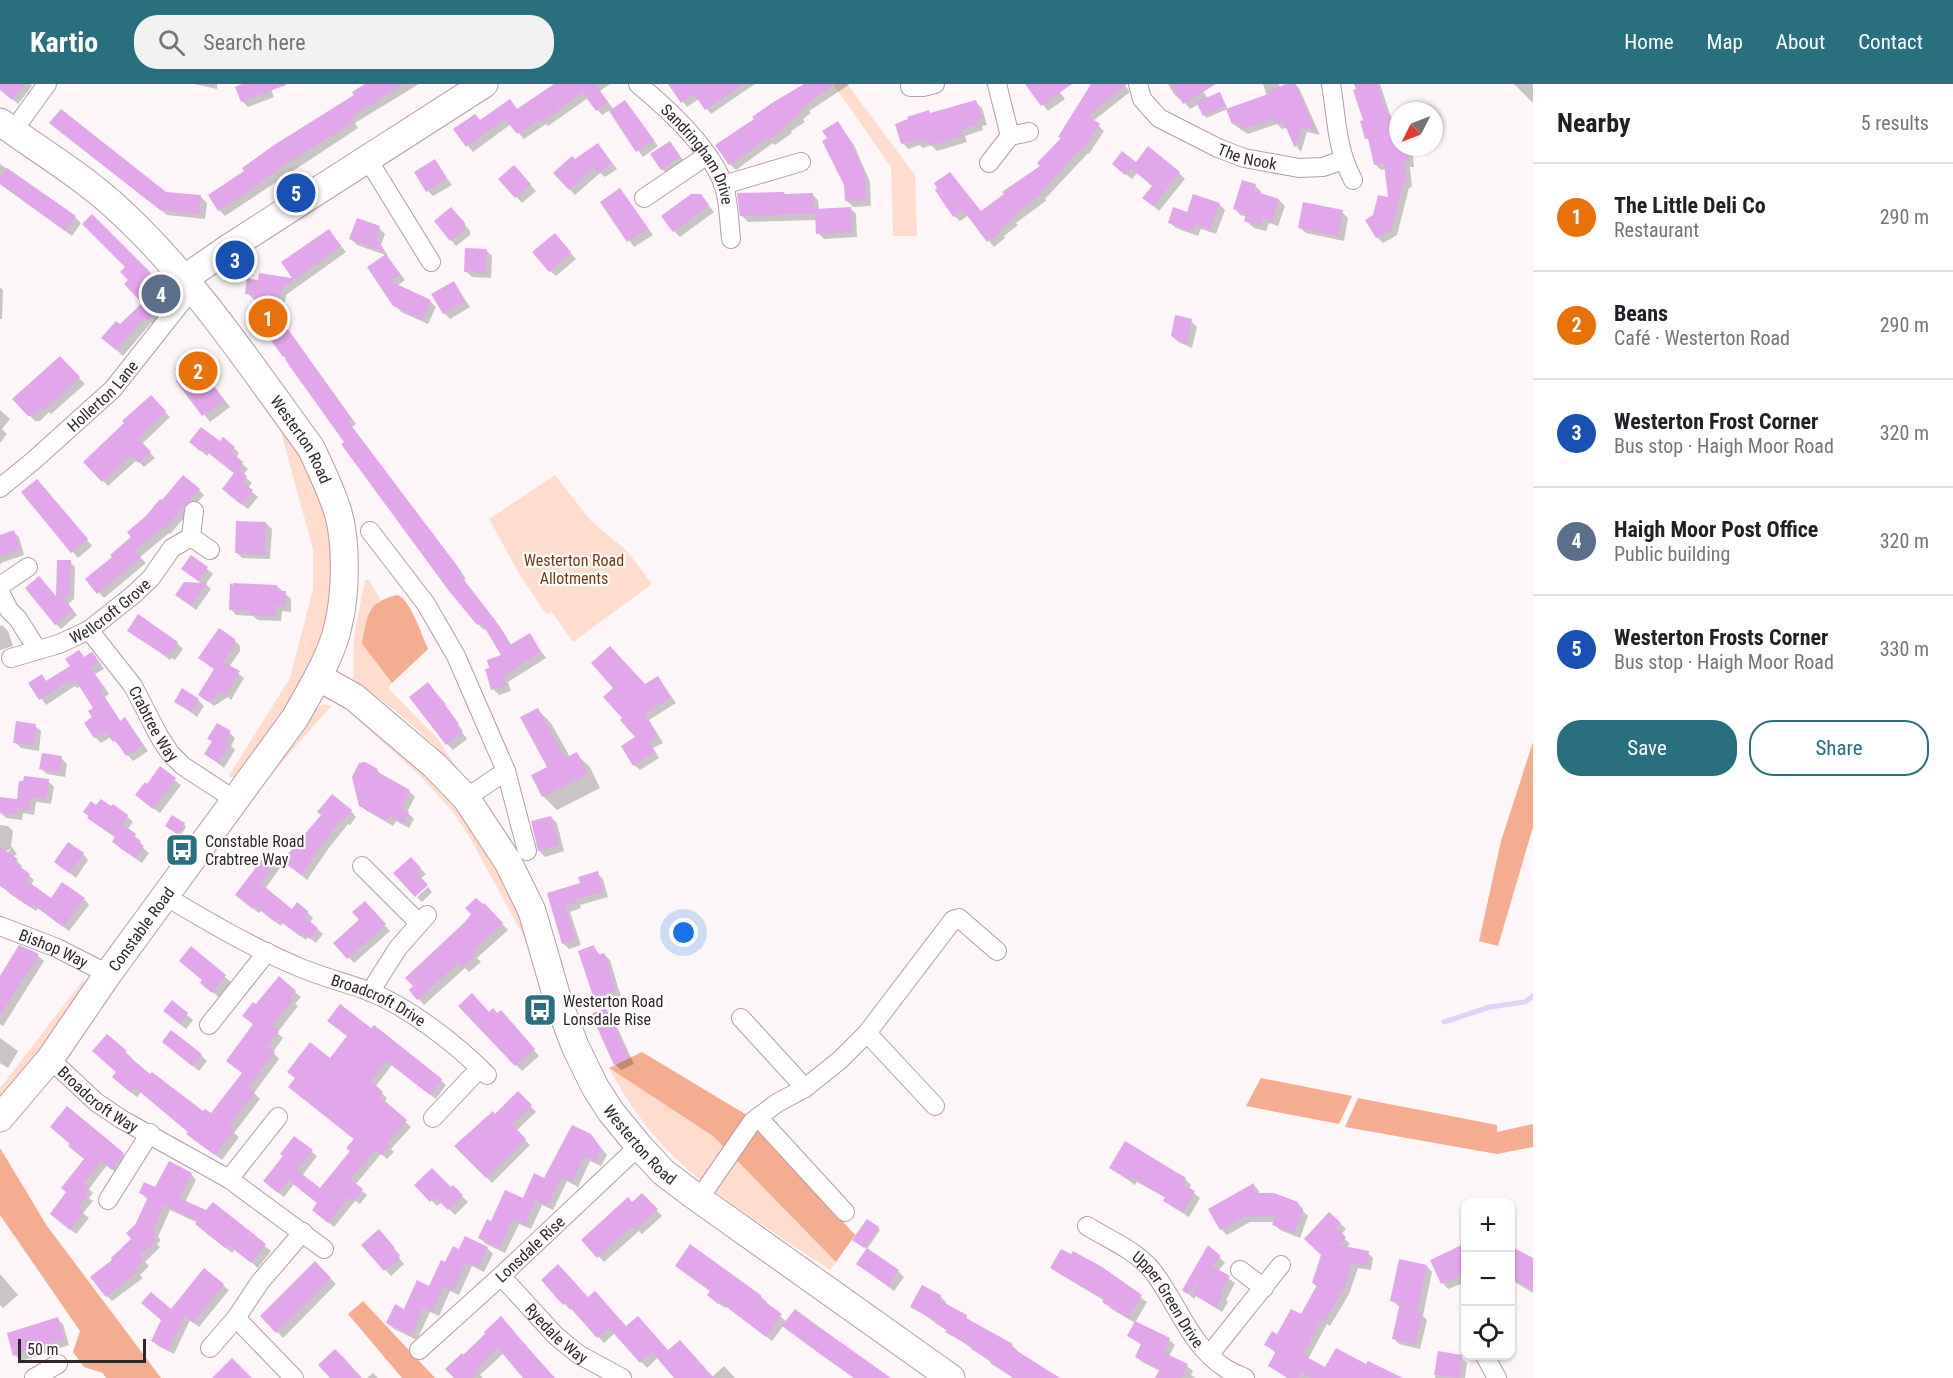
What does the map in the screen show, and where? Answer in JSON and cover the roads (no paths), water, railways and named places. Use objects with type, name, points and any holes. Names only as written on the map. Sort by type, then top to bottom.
[{"type":"street","points":[[6,126],[47,84]]},
{"type":"street","points":[[188,284],[227,249],[484,84]]},
{"type":"street","name":"Sandringham Drive","points":[[638,84],[683,125],[706,156],[723,185],[731,239]]},
{"type":"street","points":[[910,87],[934,84]]},
{"type":"street","points":[[997,84],[1010,136]]},
{"type":"street","name":"The Nook","points":[[1138,84],[1142,99],[1159,118],[1218,148],[1244,158],[1299,168],[1323,167],[1343,160]]},
{"type":"street","points":[[1331,84],[1343,160],[1353,180]]},
{"type":"street","name":"Westerton Road","points":[[6,126],[60,164],[120,211],[188,284],[311,448],[326,477],[339,514],[345,570],[338,627],[318,677],[363,704],[434,765],[466,798],[508,862],[531,910],[558,1000],[575,1046],[595,1087],[611,1112],[663,1172],[951,1378]]},
{"type":"street","points":[[989,163],[1010,136],[1029,132]]},
{"type":"street","points":[[644,198],[706,156]]},
{"type":"street","points":[[367,158],[431,262]]},
{"type":"street","points":[[723,185],[801,162]]},
{"type":"street","name":"Hollerton Lane","points":[[0,488],[113,389],[188,284]]},
{"type":"street","points":[[194,511],[190,537],[210,550]]},
{"type":"street","points":[[370,531],[426,604],[456,656],[506,771],[527,851]]},
{"type":"street","name":"Wellcroft Grove","points":[[11,658],[59,644],[89,630],[151,578],[172,548],[190,537]]},
{"type":"street","points":[[0,586],[28,567]]},
{"type":"street","points":[[0,592],[9,610],[18,619],[37,649]]},
{"type":"street","name":"Crabtree Way","points":[[89,630],[133,686],[170,753],[183,766],[235,800]]},
{"type":"street","name":"Constable Road","points":[[0,1118],[50,1059],[108,974],[295,718],[318,677]]},
{"type":"street","points":[[466,798],[506,771]]},
{"type":"street","points":[[362,866],[423,919],[384,967],[370,992]]},
{"type":"street","name":"Broadcroft Drive","points":[[165,896],[211,924],[295,966],[370,992],[413,1016],[448,1040],[484,1072],[433,1118]]},
{"type":"street","points":[[699,1199],[739,1139],[758,1117],[777,1103],[805,1088],[867,1033],[953,920],[959,918],[998,951]]},
{"type":"street","name":"Bishop Way","points":[[0,926],[50,945],[108,974]]},
{"type":"street","points":[[208,1025],[267,952]]},
{"type":"street","points":[[741,1018],[805,1088]]},
{"type":"street","points":[[867,1033],[935,1106]]},
{"type":"street","name":"Broadcroft Way","points":[[50,1059],[96,1102],[121,1119],[150,1133],[229,1179],[324,1249]]},
{"type":"street","points":[[229,1179],[278,1117]]},
{"type":"street","points":[[758,1117],[845,1212]]},
{"type":"street","name":"Broadcroft Way","points":[[108,1200],[150,1133]]},
{"type":"street","name":"Lonsdale Rise","points":[[419,1350],[639,1146]]},
{"type":"street","name":"Upper Green Drive","points":[[1087,1226],[1136,1255],[1150,1268],[1164,1286],[1184,1323],[1210,1354],[1224,1368],[1245,1378]]},
{"type":"street","points":[[210,1348],[236,1318],[260,1282],[303,1232]]},
{"type":"street","points":[[1210,1354],[1281,1265]]},
{"type":"street","points":[[1240,1270],[1264,1288]]},
{"type":"street","name":"Ryedale Way","points":[[501,1276],[556,1336],[578,1353],[622,1378]]},
{"type":"street","points":[[236,1318],[294,1378]]},
{"type":"street","points":[[1487,1360],[1497,1378]]},
{"type":"street","points":[[34,1378],[58,1364]]},
{"type":"waterway","points":[[1444,1022],[1490,1007],[1525,1002],[1533,996]]},
{"type":"place","name":"Westerton Frosts Corner","points":[[296,193]]},
{"type":"place","name":"Westerton Frost Corner","points":[[235,260]]},
{"type":"place","name":"Haigh Moor Post Office","points":[[161,294]]},
{"type":"place","name":"The Little Deli Co","points":[[268,318]]},
{"type":"place","name":"Beans","points":[[198,371]]},
{"type":"place","name":"Constable Road Crabtree Way","points":[[182,850]]},
{"type":"place","name":"Westerton Road Lonsdale Rise","points":[[540,1010]]},
{"type":"park label","name":"Westerton Road Allotments","points":[[574,569]]}]
